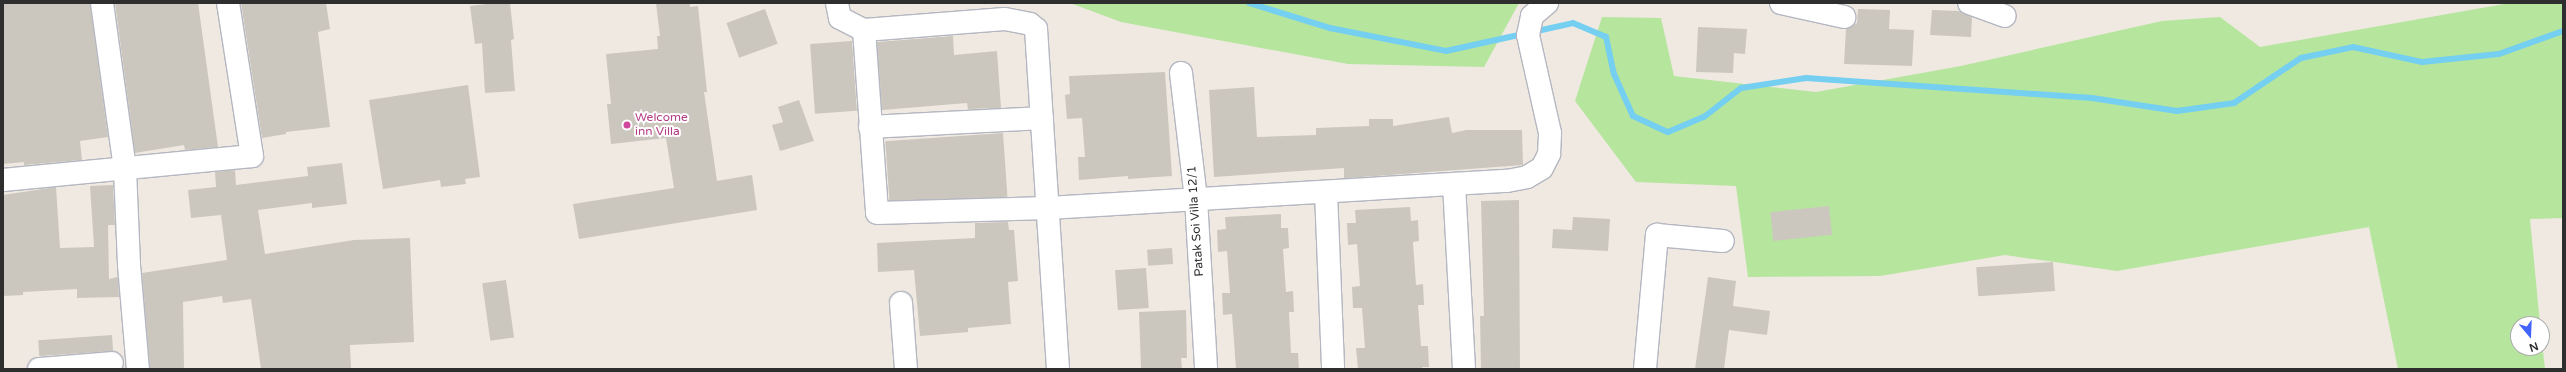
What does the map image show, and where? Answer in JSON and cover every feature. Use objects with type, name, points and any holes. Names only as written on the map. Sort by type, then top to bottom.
[{"type":"street","points":[[102,3],[125,169],[129,265],[138,369]]},
{"type":"street","points":[[3,180],[252,156],[228,3]]},
{"type":"street","points":[[836,3],[840,18],[864,30],[1005,19],[1030,24],[1036,29],[1058,369]]},
{"type":"street","points":[[864,30],[877,214],[1048,208],[1507,181],[1527,177],[1542,168],[1548,154],[1550,133],[1528,30],[1532,16],[1547,3]]},
{"type":"street","points":[[1781,3],[1844,17]]},
{"type":"street","points":[[1969,3],[2004,16]]},
{"type":"street","name":"Patak Soi Villa 12/1","points":[[1181,73],[1196,199],[1206,369]]},
{"type":"street","points":[[870,127],[1042,118]]},
{"type":"street","points":[[1454,184],[1464,369]]},
{"type":"street","points":[[1326,192],[1334,369]]},
{"type":"street","points":[[1645,369],[1658,235],[1723,241]]},
{"type":"street","points":[[901,303],[906,369]]},
{"type":"street","points":[[39,369],[112,363]]},
{"type":"green space","points":[[1070,3],[1519,3],[1484,67],[1348,64],[1121,22]]},
{"type":"green space","points":[[2510,3],[2563,3],[2563,218],[2530,219],[2539,316],[2510,316],[2510,356],[2544,356],[2545,369],[2398,369],[2369,227],[2117,271],[2005,255],[1880,276],[1748,277],[1736,186],[1636,182],[1575,101],[1602,17],[1661,18],[1674,76],[1816,92],[1961,66],[2162,21],[2220,17],[2260,47]]},
{"type":"building","points":[[3,3],[90,3],[108,137],[80,141],[82,160],[24,165],[24,162],[3,164]]},
{"type":"building","points":[[115,3],[198,3],[218,147],[185,150],[184,145],[135,153]]},
{"type":"building","points":[[241,3],[326,3],[330,29],[318,32],[330,127],[286,132],[286,134],[262,138]]},
{"type":"building","points":[[510,3],[514,39],[511,40],[515,91],[485,93],[482,43],[475,44],[470,6]]},
{"type":"building","points":[[656,3],[690,3],[690,7],[698,6],[707,92],[704,92],[717,181],[752,175],[757,210],[579,239],[573,204],[674,188],[666,138],[611,144],[607,104],[611,104],[606,54],[658,49],[657,36],[660,36]]},
{"type":"building","points":[[765,9],[778,44],[739,58],[726,23]]},
{"type":"building","points":[[1858,9],[1890,10],[1889,29],[1914,30],[1912,66],[1844,64],[1846,29],[1857,23]]},
{"type":"building","points":[[1932,10],[1959,11],[1972,17],[1971,37],[1930,35]]},
{"type":"building","points":[[1698,27],[1747,29],[1745,54],[1734,53],[1733,73],[1696,72]]},
{"type":"building","points":[[953,36],[954,55],[997,51],[1001,108],[968,109],[967,103],[882,110],[877,42]]},
{"type":"building","points":[[852,41],[857,111],[815,114],[810,44]]},
{"type":"building","points":[[1165,72],[1172,176],[1128,179],[1128,176],[1079,180],[1078,157],[1085,157],[1082,118],[1067,119],[1065,95],[1070,94],[1069,76]]},
{"type":"building","points":[[468,85],[480,177],[465,179],[466,184],[441,187],[440,180],[383,189],[369,100]]},
{"type":"building","points":[[1254,87],[1257,137],[1316,135],[1316,128],[1369,126],[1369,119],[1393,119],[1393,126],[1449,117],[1452,133],[1466,130],[1522,130],[1523,165],[1349,178],[1344,178],[1344,168],[1214,177],[1209,90]]},
{"type":"building","points":[[799,100],[814,141],[780,151],[772,125],[783,122],[778,107]]},
{"type":"building","points":[[1003,133],[1007,197],[890,205],[885,141]]},
{"type":"building","points":[[342,163],[347,204],[312,208],[312,203],[258,210],[265,254],[354,240],[410,238],[414,342],[350,345],[351,369],[261,369],[251,299],[223,303],[222,296],[183,302],[184,369],[150,369],[142,273],[227,260],[221,215],[191,218],[188,190],[216,187],[215,172],[235,170],[236,185],[308,176],[307,167]]},
{"type":"building","points":[[113,185],[115,225],[108,225],[109,279],[118,277],[119,297],[77,298],[77,289],[23,292],[23,295],[3,296],[3,195],[56,187],[60,248],[94,247],[90,186]]},
{"type":"building","points":[[1519,200],[1520,369],[1481,369],[1480,316],[1484,316],[1481,201]]},
{"type":"building","points":[[1829,206],[1832,235],[1773,241],[1770,212]]},
{"type":"building","points":[[1410,207],[1411,221],[1418,220],[1419,241],[1413,242],[1416,285],[1423,284],[1424,305],[1418,305],[1421,346],[1428,346],[1429,367],[1422,367],[1423,369],[1358,369],[1356,348],[1365,348],[1362,308],[1353,308],[1352,287],[1360,286],[1357,244],[1348,245],[1347,223],[1356,223],[1355,210]]},
{"type":"building","points":[[1281,214],[1281,228],[1288,228],[1289,248],[1283,249],[1286,292],[1293,291],[1294,312],[1289,312],[1291,353],[1298,353],[1299,369],[1236,369],[1232,314],[1223,315],[1222,293],[1230,293],[1227,251],[1218,252],[1217,230],[1226,229],[1225,217]]},
{"type":"building","points":[[1573,217],[1610,219],[1608,251],[1552,248],[1553,229],[1572,230]]},
{"type":"building","points":[[1008,222],[1009,230],[1014,230],[1018,281],[1008,282],[1011,324],[968,328],[968,332],[920,336],[914,270],[878,272],[877,243],[975,238],[975,223]]},
{"type":"building","points":[[1172,248],[1173,264],[1148,266],[1147,250]]},
{"type":"building","points":[[2053,262],[2055,291],[1978,296],[1976,267]]},
{"type":"building","points":[[1146,268],[1149,308],[1118,310],[1115,270]]},
{"type":"building","points":[[1708,277],[1736,281],[1733,306],[1770,311],[1767,335],[1729,330],[1724,369],[1695,369]]},
{"type":"building","points":[[506,280],[514,337],[490,341],[482,283]]},
{"type":"building","points":[[1186,310],[1187,358],[1181,358],[1182,369],[1141,369],[1139,312]]},
{"type":"building","points":[[112,335],[113,351],[39,356],[38,340]]},
{"type":"waterway","points":[[1249,3],[1330,28],[1446,51],[1573,23],[1606,37],[1614,74],[1633,116],[1668,132],[1704,117],[1741,88],[1806,78],[2092,98],[2177,111],[2234,103],[2301,58],[2353,47],[2422,62],[2499,54],[2563,31]]},
{"type":"place","name":"Welcome inn Villa","points":[[627,125]]}]
